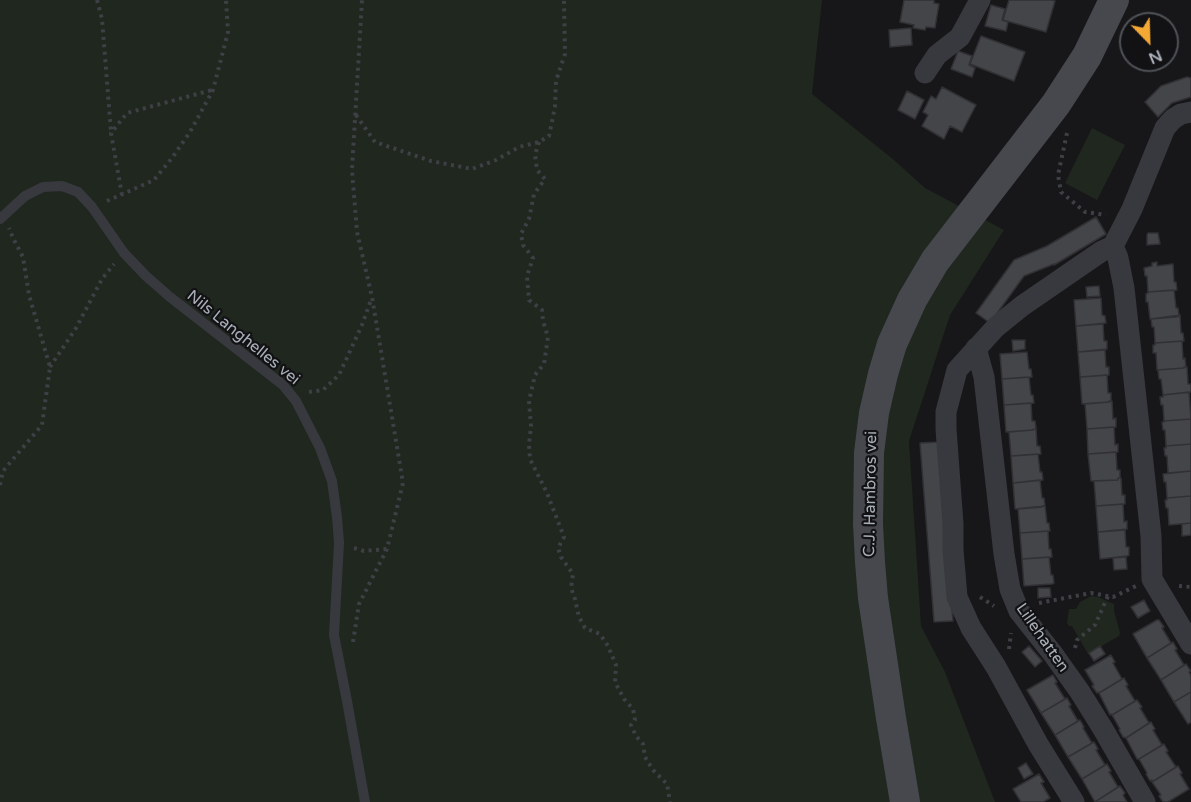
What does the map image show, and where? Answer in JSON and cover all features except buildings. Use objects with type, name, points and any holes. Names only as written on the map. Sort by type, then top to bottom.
[{"type":"main road","name":"C.J. Hambros vei","points":[[906,802],[889,707],[870,562],[869,453],[874,413],[883,374],[892,344],[912,300],[935,261],[1056,104],[1087,56],[1114,0]]},
{"type":"street","points":[[925,73],[937,55],[960,37],[980,0]]},
{"type":"street","points":[[1074,802],[971,628],[957,597],[946,412],[957,370],[996,327],[1092,257],[1113,246],[1132,209],[1165,128],[1181,114],[1191,112]]},
{"type":"street","points":[[1113,246],[1124,288],[1151,536],[1152,579],[1191,644]]},
{"type":"street","name":"Lillehatten","points":[[976,348],[984,377],[1010,589],[1019,610],[1080,692],[1145,802]]},
{"type":"lane","name":"Nils Langhelles vei","points":[[2,217],[25,196],[43,187],[62,186],[78,192],[92,207],[124,253],[170,297],[283,385],[296,401],[320,448],[332,481],[338,517],[339,543],[334,635],[365,802]]},
{"type":"path","points":[[97,0],[102,19],[111,133],[122,195]]},
{"type":"path","points":[[92,207],[154,180],[184,141],[213,90],[228,32],[226,0]]},
{"type":"path","points":[[342,675],[350,662],[359,604],[387,549],[403,483],[372,297],[357,232],[352,171],[362,0]]},
{"type":"path","points":[[355,114],[375,142],[431,161],[472,169],[496,160],[519,147],[539,142],[549,136],[555,107],[556,81],[565,54],[564,0]]},
{"type":"path","points":[[111,133],[127,113],[213,90]]},
{"type":"path","points":[[1069,124],[1058,176],[1061,192],[1085,212],[1092,213]]},
{"type":"path","points":[[539,142],[535,155],[537,170],[544,179],[534,194],[529,219],[521,234],[523,245],[533,258],[527,276],[529,300],[542,310],[548,337],[544,364],[535,375],[529,401],[530,459],[547,492],[564,537],[558,548],[561,557],[573,574],[571,588],[579,616],[585,628],[600,634],[608,646],[616,665],[615,682],[624,699],[633,709],[635,720],[631,725],[643,744],[645,757],[653,770],[667,784],[670,802]]},
{"type":"path","points":[[0,485],[3,471],[42,425],[50,367],[29,295],[23,257],[2,217]]},
{"type":"path","points":[[50,367],[76,328],[102,279],[124,253]]},
{"type":"path","points":[[296,401],[306,392],[323,390],[339,375],[372,297]]},
{"type":"path","points":[[339,543],[364,551],[387,549]]},
{"type":"path","points":[[957,597],[972,592],[1004,612],[1012,614],[1036,604],[1091,592],[1113,597],[1137,585],[1155,586]]},
{"type":"path","points":[[1181,586],[1191,587]]},
{"type":"path","points":[[1076,645],[1077,640],[1095,625],[1108,596]]},
{"type":"shaded area","points":[[0,0],[822,0],[812,94],[925,188],[1004,230],[950,315],[909,441],[921,626],[945,672],[995,802],[0,802]]},
{"type":"shaded area","points":[[1092,128],[1125,145],[1097,200],[1065,183]]},
{"type":"shaded area","points":[[1091,596],[1114,604],[1120,633],[1119,636],[1088,654],[1072,626],[1067,623],[1069,609],[1076,609],[1080,602]]}]
